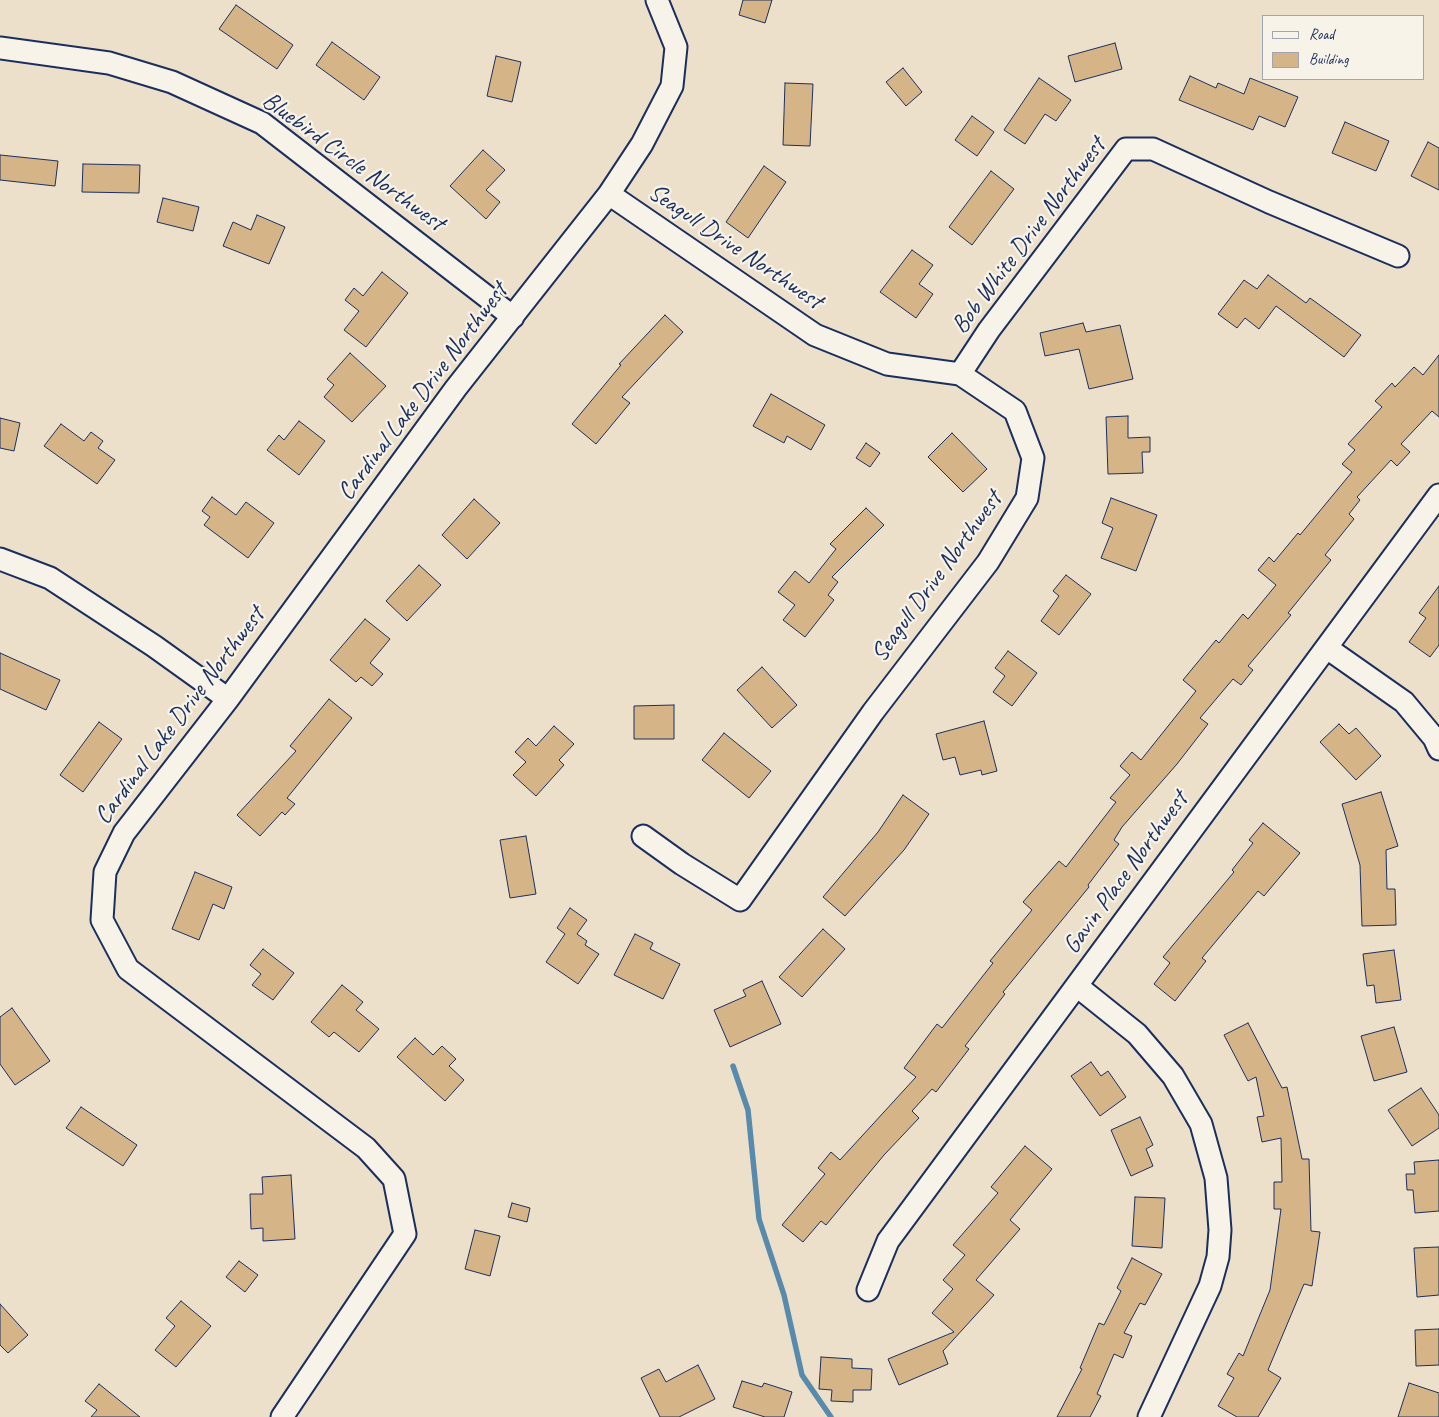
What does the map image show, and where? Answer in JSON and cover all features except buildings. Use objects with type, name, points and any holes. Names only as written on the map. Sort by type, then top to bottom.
[{"type":"street","name":"Cardinal Lake Drive Northwest","points":[[282,1417],[406,1234],[394,1179],[366,1148],[128,969],[102,920],[105,872],[124,833],[228,699],[456,388],[609,194],[642,144],[672,86],[676,47],[657,0]]},
{"type":"street","name":"Bluebird Circle Northwest","points":[[0,48],[109,63],[172,82],[262,123],[513,318]]},
{"type":"street","name":"Bob White Drive Northwest","points":[[960,374],[988,330],[1126,149],[1153,149],[1269,202],[1398,256]]},
{"type":"street","name":"Seagull Drive Northwest","points":[[609,194],[815,335],[887,364],[960,374],[1014,412],[1033,458],[1027,498],[988,562],[873,712],[740,900],[682,864],[643,836]]},
{"type":"street","name":"Gavin Place Northwest","points":[[868,1290],[888,1241],[1439,495]]},
{"type":"street","points":[[0,560],[50,578],[154,646],[228,699]]},
{"type":"street","points":[[1326,648],[1404,702],[1434,738],[1439,749]]},
{"type":"street","points":[[1077,986],[1137,1034],[1173,1076],[1201,1124],[1216,1178],[1220,1230],[1218,1257],[1210,1286],[1149,1417]]},
{"type":"waterway","points":[[733,1066],[748,1110],[759,1219],[784,1295],[802,1375],[831,1417]]}]
